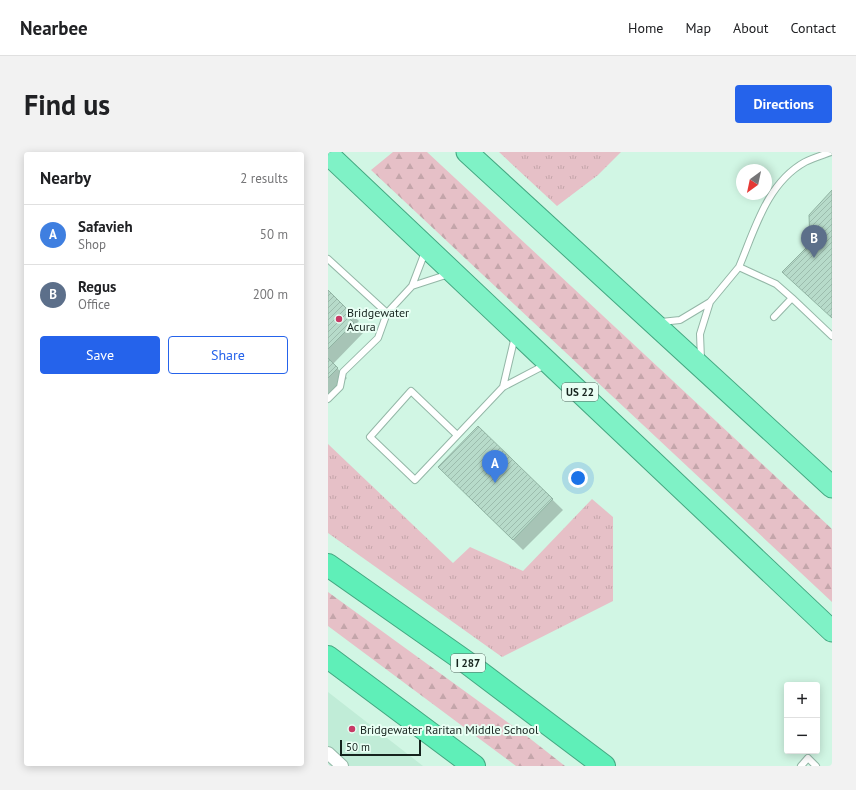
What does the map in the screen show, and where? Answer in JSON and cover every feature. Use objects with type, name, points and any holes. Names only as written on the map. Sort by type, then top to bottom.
[{"type":"highway","points":[[467,152],[832,488]]},
{"type":"highway","name":"US 22","points":[[328,154],[832,631]]},
{"type":"highway","points":[[328,167],[384,207]]},
{"type":"highway","name":"I 287","points":[[328,565],[466,662],[604,766]]},
{"type":"highway","points":[[328,657],[474,766]]},
{"type":"street","points":[[328,753],[342,766]]},
{"type":"lane","points":[[652,322],[680,320],[710,302],[738,267],[772,192],[794,169],[806,162],[832,152]]},
{"type":"lane","points":[[328,399],[340,387],[344,372],[378,338],[387,313],[412,286],[427,247]]},
{"type":"lane","points":[[328,259],[387,313]]},
{"type":"lane","points":[[738,267],[776,284],[832,336]]},
{"type":"lane","points":[[412,286],[454,273]]},
{"type":"lane","points":[[774,318],[792,298]]},
{"type":"lane","points":[[701,367],[700,334],[710,302]]},
{"type":"lane","points":[[503,386],[516,331]]},
{"type":"lane","points":[[457,435],[411,391],[370,437],[415,480],[503,386],[549,363]]},
{"type":"lane","points":[[801,766],[808,758],[816,766]]},
{"type":"shaded area","name":"Bridgewater Raritan Middle School","points":[[328,692],[423,766],[328,766]]},
{"type":"green space","points":[[393,152],[427,152],[832,529],[832,602],[371,170]]},
{"type":"green space","points":[[499,152],[621,152],[598,175],[557,206]]},
{"type":"green space","points":[[328,444],[453,563],[470,547],[523,571],[592,499],[613,517],[613,601],[502,657],[328,533]]},
{"type":"green space","points":[[328,592],[528,737],[565,766],[516,766],[328,626]]},
{"type":"building","points":[[832,190],[832,318],[782,272],[810,244],[809,215]]},
{"type":"building","name":"Bridgewater Acura","points":[[328,290],[349,311],[346,315],[354,323],[328,349]]},
{"type":"building","name":"Bridgewater Acura","points":[[328,358],[338,368],[328,378]]},
{"type":"building","points":[[478,426],[553,499],[513,540],[438,467]]},
{"type":"place","name":"Regus","points":[[814,258]]},
{"type":"place","name":"Bridgewater Acura","points":[[339,319]]},
{"type":"place","name":"Safavieh","points":[[495,483]]},
{"type":"place","name":"Bridgewater Raritan Middle School","points":[[352,729]]}]
